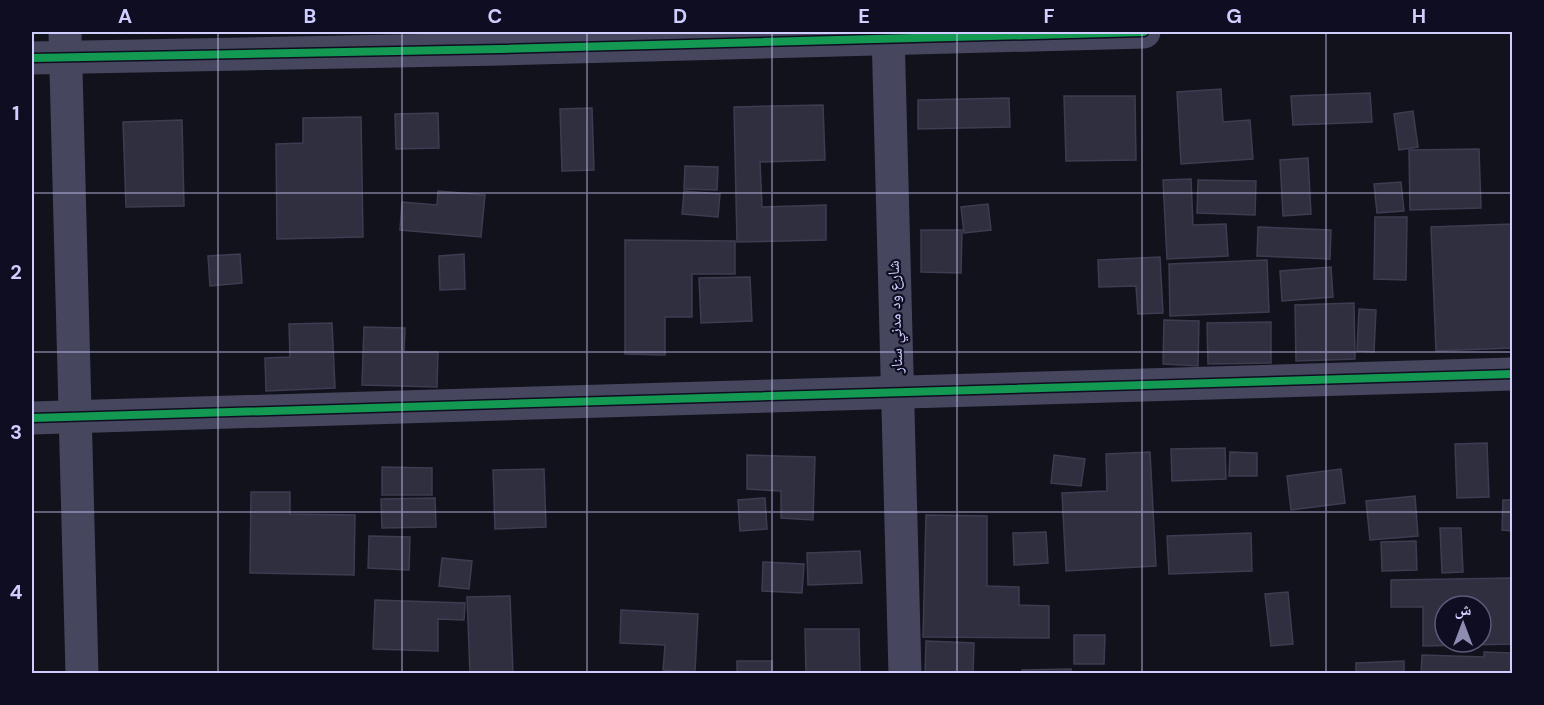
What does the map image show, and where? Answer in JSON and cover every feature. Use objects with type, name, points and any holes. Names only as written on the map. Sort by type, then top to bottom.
[{"type":"street","points":[[32,58],[65,44],[1144,32]]},
{"type":"street","name":"شارع ود مدني سنار","points":[[888,35],[905,674]]},
{"type":"street","points":[[65,44],[73,417],[82,674]]},
{"type":"street","points":[[32,418],[1512,374]]},
{"type":"building","points":[[1221,89],[1223,122],[1250,120],[1253,159],[1181,164],[1177,92]]},
{"type":"building","points":[[1370,93],[1372,122],[1293,125],[1291,96]]},
{"type":"building","points":[[1064,96],[1135,96],[1136,160],[1066,161]]},
{"type":"building","points":[[1009,98],[1010,127],[918,129],[918,100]]},
{"type":"building","points":[[823,105],[825,160],[760,162],[762,207],[826,205],[826,240],[737,242],[734,107]]},
{"type":"building","points":[[592,108],[594,170],[562,171],[560,109]]},
{"type":"building","points":[[1413,111],[1418,147],[1399,150],[1394,114]]},
{"type":"building","points":[[438,113],[439,148],[396,149],[395,114]]},
{"type":"building","points":[[361,117],[363,237],[277,239],[276,144],[303,143],[303,118]]},
{"type":"building","points":[[182,120],[184,206],[126,207],[123,122]]},
{"type":"building","points":[[1479,149],[1481,208],[1410,210],[1409,150]]},
{"type":"building","points":[[1308,158],[1311,214],[1283,216],[1280,160]]},
{"type":"building","points":[[685,166],[718,167],[717,190],[684,189]]},
{"type":"building","points":[[1191,179],[1193,225],[1226,224],[1228,256],[1167,259],[1163,180]]},
{"type":"building","points":[[1198,180],[1256,181],[1255,215],[1197,213]]},
{"type":"building","points":[[1401,182],[1404,211],[1377,213],[1374,184]]},
{"type":"building","points":[[438,191],[485,195],[481,237],[400,230],[402,202],[437,205]]},
{"type":"building","points":[[684,191],[720,194],[718,217],[682,214]]},
{"type":"building","points":[[988,204],[991,230],[964,233],[961,207]]},
{"type":"building","points":[[1375,217],[1407,217],[1406,280],[1374,279]]},
{"type":"building","points":[[1512,224],[1512,348],[1436,351],[1431,227]]},
{"type":"building","points":[[1258,227],[1331,230],[1330,259],[1257,256]]},
{"type":"building","points":[[921,230],[962,230],[961,273],[921,272]]},
{"type":"building","points":[[625,240],[735,241],[735,274],[692,274],[692,317],[665,317],[665,355],[625,354]]},
{"type":"building","points":[[240,254],[242,283],[210,286],[208,256]]},
{"type":"building","points":[[464,254],[465,289],[440,290],[439,256]]},
{"type":"building","points":[[1160,257],[1163,313],[1138,314],[1136,286],[1099,287],[1098,260]]},
{"type":"building","points":[[1267,260],[1269,312],[1170,316],[1169,264]]},
{"type":"building","points":[[1331,267],[1333,297],[1282,301],[1280,271]]},
{"type":"building","points":[[750,277],[752,321],[701,323],[699,278]]},
{"type":"building","points":[[1354,303],[1355,359],[1296,361],[1295,305]]},
{"type":"building","points":[[1359,309],[1376,310],[1374,352],[1357,351]]},
{"type":"building","points":[[1164,320],[1199,321],[1198,366],[1163,364]]},
{"type":"building","points":[[1271,322],[1271,363],[1208,364],[1207,323]]},
{"type":"building","points":[[332,323],[335,388],[266,391],[265,358],[290,357],[289,324]]},
{"type":"building","points":[[364,327],[405,328],[404,352],[438,352],[437,387],[362,385]]},
{"type":"building","points":[[1487,443],[1489,497],[1457,498],[1455,444]]},
{"type":"building","points":[[1225,448],[1226,479],[1172,481],[1171,449]]},
{"type":"building","points":[[1150,452],[1156,566],[1066,571],[1062,493],[1107,491],[1106,454]]},
{"type":"building","points":[[1230,452],[1257,453],[1257,476],[1229,476]]},
{"type":"building","points":[[747,455],[815,457],[813,520],[781,518],[781,491],[747,489]]},
{"type":"building","points":[[1054,455],[1085,459],[1081,486],[1051,483]]},
{"type":"building","points":[[382,467],[432,468],[432,495],[382,495]]},
{"type":"building","points":[[544,469],[546,527],[495,529],[493,470]]},
{"type":"building","points":[[1341,469],[1345,503],[1291,510],[1287,476]]},
{"type":"building","points":[[251,492],[290,492],[290,514],[355,515],[354,575],[250,573]]},
{"type":"building","points":[[1415,496],[1418,536],[1370,540],[1366,501]]},
{"type":"building","points":[[435,498],[436,527],[382,528],[381,499]]},
{"type":"building","points":[[765,498],[767,529],[740,531],[738,500]]},
{"type":"building","points":[[1503,500],[1512,500],[1512,531],[1502,530]]},
{"type":"building","points":[[926,515],[987,516],[987,586],[1019,587],[1019,605],[1049,606],[1049,638],[923,637]]},
{"type":"building","points":[[1440,528],[1461,528],[1463,572],[1442,573]]},
{"type":"building","points":[[1046,532],[1048,563],[1014,565],[1013,533]]},
{"type":"building","points":[[1251,533],[1252,571],[1169,574],[1167,536]]},
{"type":"building","points":[[369,536],[410,537],[409,570],[368,568]]},
{"type":"building","points":[[1416,541],[1417,570],[1382,571],[1381,542]]},
{"type":"building","points":[[860,551],[862,583],[808,585],[807,553]]},
{"type":"building","points":[[442,558],[472,561],[469,589],[439,586]]},
{"type":"building","points":[[763,562],[804,564],[802,593],[762,591]]},
{"type":"building","points":[[1512,578],[1512,644],[1493,644],[1493,594],[1433,594],[1433,646],[1423,646],[1423,607],[1391,607],[1391,580]]},
{"type":"building","points":[[1288,592],[1293,644],[1271,646],[1265,594]]},
{"type":"building","points":[[510,596],[513,674],[470,674],[467,597]]},
{"type":"building","points":[[375,600],[465,603],[464,620],[438,619],[438,651],[373,649]]},
{"type":"building","points":[[621,610],[698,614],[695,672],[663,670],[665,645],[620,643]]},
{"type":"building","points":[[805,629],[859,629],[860,674],[806,674]]},
{"type":"building","points":[[1074,635],[1105,635],[1104,664],[1074,664]]},
{"type":"building","points":[[926,641],[974,643],[973,674],[925,674]]},
{"type":"building","points":[[1493,652],[1512,653],[1512,674],[1421,674],[1422,655],[1484,657],[1484,654]]},
{"type":"building","points":[[737,661],[772,661],[772,674],[737,674]]},
{"type":"building","points":[[1404,661],[1404,674],[1356,674],[1356,663]]},
{"type":"building","points":[[1071,669],[1071,674],[1022,674],[1022,670]]},
{"type":"cycle path","points":[[32,58],[501,49],[1144,32]]},
{"type":"cycle path","points":[[32,418],[1512,374]]}]
